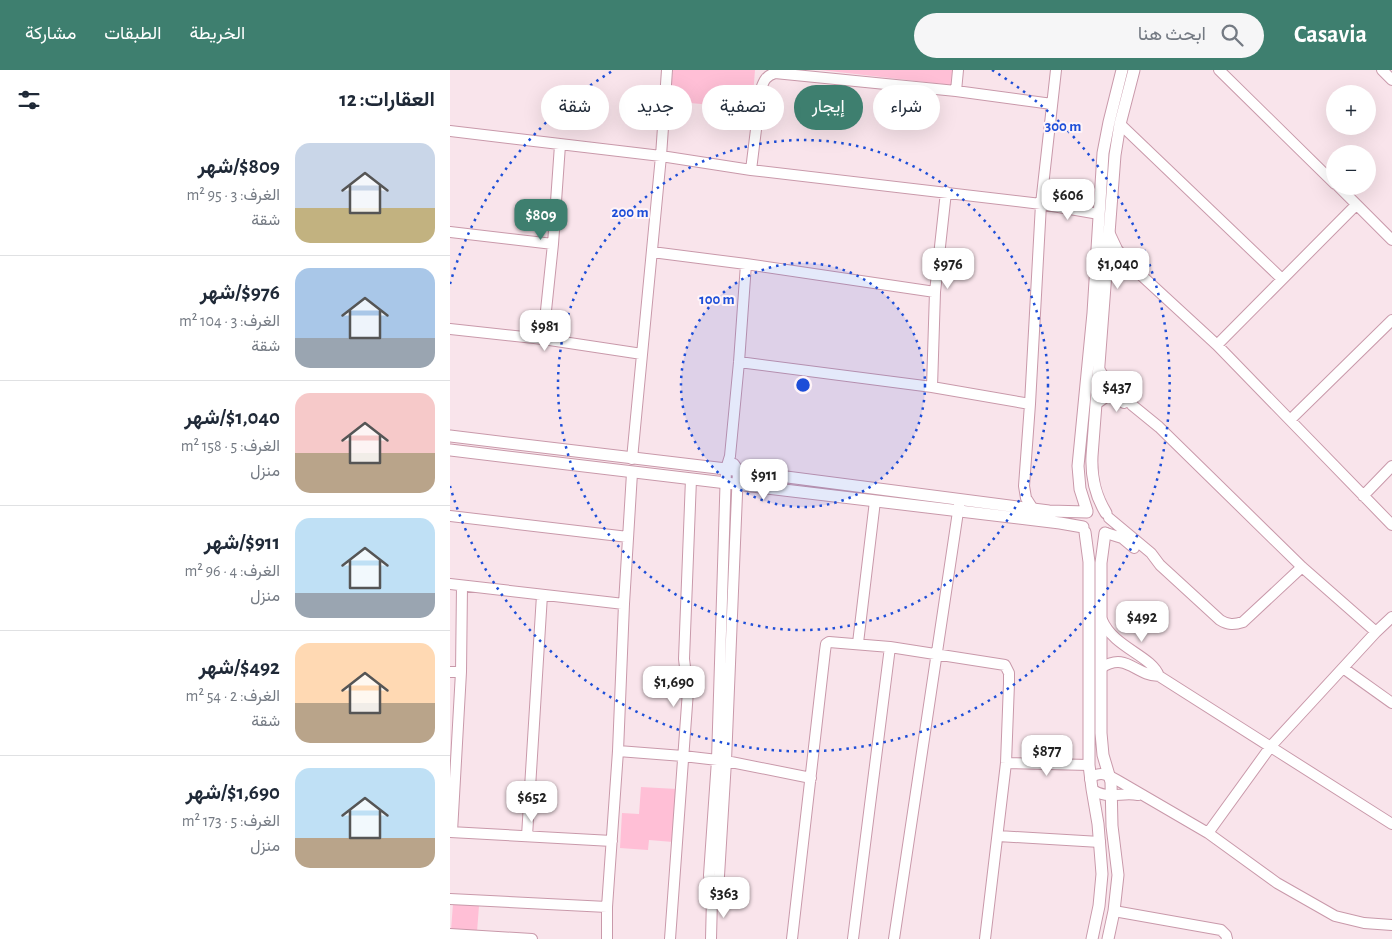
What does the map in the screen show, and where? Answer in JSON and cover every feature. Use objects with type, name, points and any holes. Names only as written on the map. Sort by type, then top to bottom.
[{"type":"street","points":[[632,459],[661,156],[667,70]]},
{"type":"street","points":[[956,91],[958,70]]},
{"type":"street","points":[[1033,514],[1026,498],[1024,486],[1041,204],[1056,70]]},
{"type":"street","points":[[1092,939],[1099,906],[1102,874],[1100,842],[1089,765],[1089,562],[1082,522],[1087,512],[1080,489],[1078,466],[1093,313],[1102,169],[1106,137],[1122,70]]},
{"type":"street","points":[[1108,939],[1114,911],[1118,875],[1109,775],[1102,744],[1101,553],[1105,533],[1109,528],[1108,515],[1096,492],[1091,468],[1115,154],[1120,124],[1134,70]]},
{"type":"street","points":[[1219,70],[1326,175]]},
{"type":"street","points":[[1382,70],[1392,80]]},
{"type":"street","points":[[751,170],[761,89],[764,80],[775,73],[956,91],[1052,104]]},
{"type":"street","points":[[1120,124],[1282,279]]},
{"type":"street","points":[[450,130],[661,156],[751,170],[1041,204],[1099,214]]},
{"type":"street","points":[[543,339],[553,244],[560,145]]},
{"type":"street","points":[[932,387],[935,292],[946,192]]},
{"type":"street","points":[[1346,195],[1392,240]]},
{"type":"street","points":[[1217,345],[1356,205]]},
{"type":"street","points":[[450,232],[553,244]]},
{"type":"street","points":[[1109,232],[1117,249],[1129,264],[1217,345],[1392,525]]},
{"type":"street","points":[[652,252],[935,292]]},
{"type":"street","points":[[1107,268],[1117,263],[1129,264]]},
{"type":"street","points":[[711,939],[712,898],[709,875],[722,761],[732,484],[730,456],[746,264]]},
{"type":"street","points":[[1290,420],[1392,320]]},
{"type":"street","points":[[450,329],[543,339],[642,354]]},
{"type":"street","points":[[739,362],[932,387],[1030,404]]},
{"type":"street","points":[[1099,369],[1108,383],[1158,427],[1302,566],[1376,632]]},
{"type":"street","points":[[1096,404],[1112,396],[1126,404],[1132,405]]},
{"type":"street","points":[[450,436],[960,499],[1008,511]]},
{"type":"street","points":[[450,450],[958,511],[1008,511],[1033,514],[1084,530],[1095,537],[1105,533],[1122,538],[1150,561],[1160,565]]},
{"type":"street","points":[[1363,496],[1392,466]]},
{"type":"street","points":[[607,939],[632,472]]},
{"type":"street","points":[[670,939],[688,691],[684,659],[691,479]]},
{"type":"street","points":[[1008,511],[1024,486]]},
{"type":"street","points":[[894,939],[960,499]]},
{"type":"street","points":[[858,643],[875,501]]},
{"type":"street","points":[[1033,514],[1087,512],[1097,508],[1108,515],[1151,553],[1160,565],[1220,620],[1231,625],[1248,618],[1302,566]]},
{"type":"street","points":[[450,516],[628,537]]},
{"type":"street","points":[[450,584],[624,604]]},
{"type":"street","points":[[462,586],[455,672],[451,832],[612,841]]},
{"type":"street","points":[[526,836],[542,596]]},
{"type":"street","points":[[1208,833],[1271,746],[1342,668],[1392,617]]},
{"type":"street","points":[[1102,620],[1110,635],[1154,667],[1159,676]]},
{"type":"street","points":[[792,939],[826,644],[830,642],[890,647],[1005,665],[1009,673],[1006,763],[985,939]]},
{"type":"street","points":[[853,939],[890,647]]},
{"type":"street","points":[[1101,668],[1112,662],[1125,662],[1149,674],[1159,676],[1392,824]]},
{"type":"street","points":[[1342,668],[1392,703]]},
{"type":"street","points":[[618,751],[722,761],[811,778]]},
{"type":"street","points":[[1006,763],[1089,765]]},
{"type":"street","points":[[1091,784],[1099,774],[1109,775],[1208,833],[1277,883],[1335,916],[1392,925]]},
{"type":"street","points":[[1091,784],[1101,794],[1127,793],[1142,795]]},
{"type":"street","points":[[998,836],[1100,842]]},
{"type":"street","points":[[450,899],[608,907]]},
{"type":"street","points":[[1114,911],[1221,930],[1226,934],[1227,939]]},
{"type":"street","points":[[450,934],[532,939]]},
{"type":"shaded area","points":[[673,70],[755,70],[754,85],[702,85],[702,104],[692,103],[692,85],[672,85]]},
{"type":"shaded area","points":[[820,70],[952,70],[951,85]]},
{"type":"shaded area","points":[[641,787],[677,789],[673,842],[649,840],[648,850],[620,848],[622,813],[639,814]]},
{"type":"shaded area","points":[[453,904],[479,906],[477,932],[451,930]]}]
